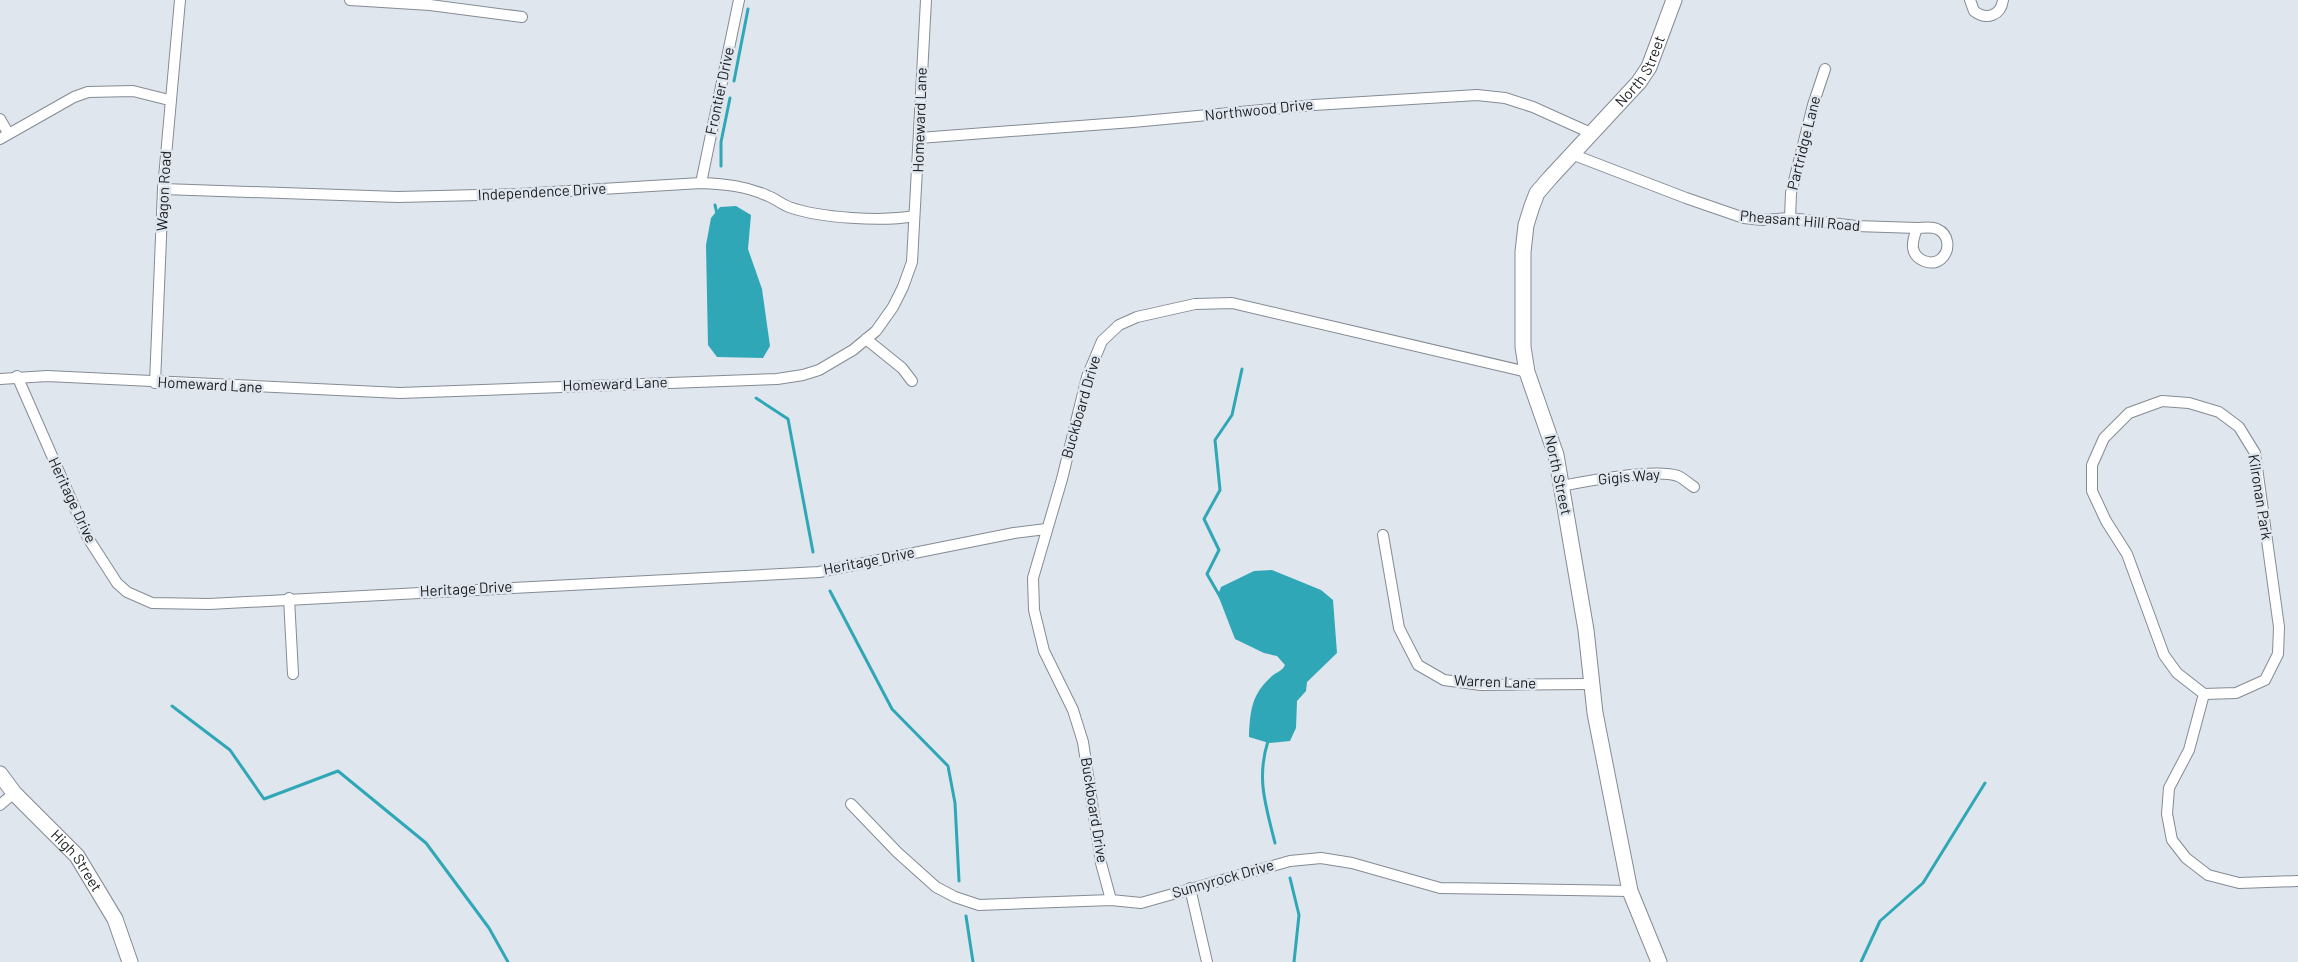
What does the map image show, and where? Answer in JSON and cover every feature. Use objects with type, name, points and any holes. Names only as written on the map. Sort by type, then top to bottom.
[{"type":"street","name":"Wagon Road","points":[[154,382],[163,188],[180,0]]},
{"type":"street","points":[[350,0],[430,2],[522,17]]},
{"type":"street","name":"Frontier Drive","points":[[701,183],[739,0]]},
{"type":"street","name":"Homeward Lane","points":[[0,379],[17,376],[47,376],[400,394],[777,379],[803,375],[824,368],[853,350],[876,331],[893,307],[912,262],[926,0]]},
{"type":"street","name":"North Street","points":[[1659,962],[1630,891],[1591,684],[1586,630],[1562,486],[1552,437],[1527,372],[1523,347],[1522,310],[1523,252],[1526,225],[1538,193],[1629,95],[1649,66],[1674,0]]},
{"type":"street","points":[[1970,0],[1974,11],[1984,16],[1995,14],[2000,10],[2004,0]]},
{"type":"street","name":"Partridge Lane","points":[[1790,218],[1791,193],[1812,109],[1825,69]]},
{"type":"street","points":[[0,120],[4,136],[88,92],[133,91],[170,100]]},
{"type":"street","name":"Northwood Drive","points":[[919,138],[1133,122],[1314,104],[1476,95],[1505,98],[1533,107],[1593,134]]},
{"type":"street","name":"Pheasant Hill Road","points":[[1574,155],[1724,212],[1762,220],[1790,218],[1856,226],[1917,228]]},
{"type":"street","name":"Independence Drive","points":[[163,188],[398,197],[519,194],[701,183],[727,184],[746,188],[771,197],[788,207],[813,214],[892,220],[914,216]]},
{"type":"street","name":"Buckboard Drive","points":[[1110,900],[1102,863],[1083,742],[1073,710],[1044,651],[1034,610],[1033,578],[1092,361],[1108,334],[1119,325],[1137,317],[1195,304],[1232,303],[1527,372]]},
{"type":"street","points":[[866,339],[902,368],[912,381]]},
{"type":"street","name":"Heritage Drive","points":[[17,376],[88,538],[116,583],[128,592],[152,603],[209,604],[289,598],[819,572],[1014,533],[1046,529]]},
{"type":"street","name":"Kilronan Park","points":[[2162,401],[2189,403],[2219,412],[2239,427],[2255,453],[2279,627],[2278,654],[2265,680],[2236,692],[2204,694],[2177,673],[2164,655],[2128,554],[2106,521],[2092,490],[2092,465],[2104,438],[2128,413],[2162,401]]},
{"type":"street","name":"Gigis Way","points":[[1562,486],[1663,473],[1678,476],[1694,487]]},
{"type":"street","name":"Warren Lane","points":[[1383,535],[1399,628],[1418,664],[1444,680],[1481,685],[1591,684]]},
{"type":"street","points":[[289,598],[293,674]]},
{"type":"street","points":[[2204,694],[2189,750],[2169,788],[2167,814],[2172,840],[2186,858],[2208,875],[2239,883],[2298,881]]},
{"type":"street","name":"High Street","points":[[0,774],[14,793],[77,856],[115,919],[130,962]]},
{"type":"street","points":[[0,805],[14,793]]},
{"type":"street","name":"Sunnyrock Drive","points":[[851,804],[897,852],[930,881],[956,897],[979,905],[1110,900],[1141,903],[1290,861],[1321,858],[1352,863],[1440,888],[1630,891]]},
{"type":"street","points":[[1190,888],[1207,962]]},
{"type":"water","points":[[736,206],[751,215],[748,249],[762,289],[770,346],[763,358],[717,357],[708,345],[706,245],[711,218],[720,207]]},
{"type":"water","points":[[1272,570],[1321,590],[1333,600],[1337,653],[1307,682],[1306,691],[1297,701],[1296,728],[1290,741],[1269,743],[1249,737],[1251,712],[1255,698],[1264,684],[1285,665],[1277,656],[1264,653],[1235,639],[1218,595],[1221,587],[1254,571]]},
{"type":"waterway","points":[[734,81],[748,9]]},
{"type":"waterway","points":[[721,166],[721,142],[730,98]]},
{"type":"waterway","points":[[715,205],[717,214]]},
{"type":"waterway","points":[[1222,600],[1207,574],[1219,550],[1204,519],[1220,490],[1215,440],[1232,415],[1242,369]]},
{"type":"waterway","points":[[756,398],[788,419],[813,552]]},
{"type":"waterway","points":[[830,591],[892,709],[948,766],[955,803],[959,881]]},
{"type":"waterway","points":[[172,706],[230,750],[264,799],[338,771],[426,843],[489,928],[508,962]]},
{"type":"waterway","points":[[1268,741],[1264,755],[1263,780],[1266,804],[1275,843]]},
{"type":"waterway","points":[[1861,962],[1880,921],[1923,883],[1985,783]]},
{"type":"waterway","points":[[1290,878],[1299,915],[1294,962]]},
{"type":"waterway","points":[[966,916],[973,962]]}]
